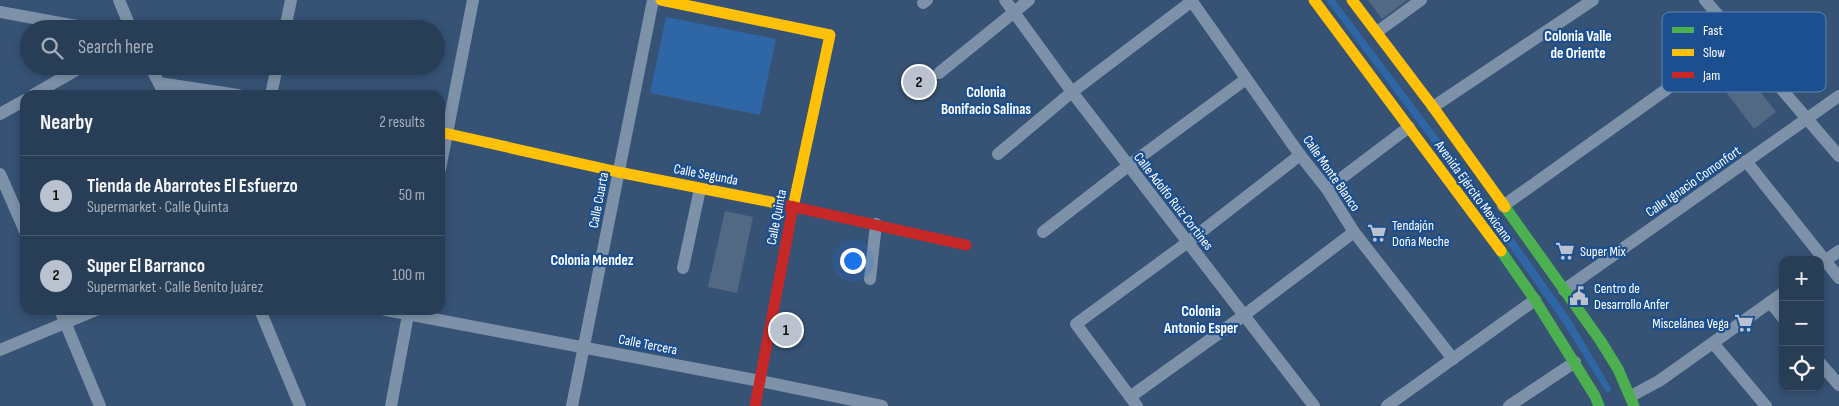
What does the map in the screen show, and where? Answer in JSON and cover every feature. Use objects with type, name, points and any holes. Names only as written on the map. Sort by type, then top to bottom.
[{"type":"street","points":[[119,0],[127,20]]},
{"type":"street","points":[[287,20],[291,0]]},
{"type":"street","points":[[445,127],[473,0]]},
{"type":"street","name":"Calle Cuarta","points":[[572,406],[653,0]]},
{"type":"street","name":"Calle Quinta","points":[[661,0],[830,35],[793,206],[755,406]]},
{"type":"street","name":"Calle Adolfo Ruiz Cortines","points":[[1005,0],[1128,166],[1314,406]]},
{"type":"street","points":[[940,73],[1029,0]]},
{"type":"street","name":"Avenida Ejército Mexicano","points":[[1314,0],[1535,300],[1575,362],[1599,406]]},
{"type":"street","name":"Avenida Ejército Mexicano","points":[[1352,0],[1433,107],[1600,340],[1618,369],[1632,401]]},
{"type":"street","points":[[1377,32],[1421,0]]},
{"type":"street","points":[[1433,107],[1593,0]]},
{"type":"street","points":[[1705,0],[1715,12]]},
{"type":"street","points":[[998,154],[1072,92],[1192,1]]},
{"type":"street","name":"Calle Monte Blanco","points":[[1192,1],[1300,155],[1327,189],[1354,232],[1453,359]]},
{"type":"street","points":[[0,12],[44,20]]},
{"type":"street","points":[[42,90],[67,75]]},
{"type":"street","points":[[155,75],[162,90]]},
{"type":"street","points":[[272,90],[275,75]]},
{"type":"street","points":[[1043,232],[1246,78]]},
{"type":"street","points":[[159,83],[205,90]]},
{"type":"street","points":[[1503,206],[1664,92]]},
{"type":"street","points":[[1782,92],[1839,156]]},
{"type":"street","name":"Calle Ignacio Comonfort","points":[[1564,290],[1839,96]]},
{"type":"street","points":[[0,114],[20,103]]},
{"type":"street","points":[[1327,189],[1409,127]]},
{"type":"street","name":"Calle Segunda","points":[[445,132],[618,172],[793,206],[966,245]]},
{"type":"street","points":[[1300,155],[1188,242],[1076,324],[1134,401],[1354,232]]},
{"type":"street","points":[[1746,161],[1817,256]]},
{"type":"street","points":[[0,174],[20,220]]},
{"type":"street","points":[[683,268],[700,189]]},
{"type":"street","points":[[870,278],[876,224]]},
{"type":"street","points":[[1824,261],[1839,251]]},
{"type":"street","points":[[1824,264],[1839,278]]},
{"type":"street","points":[[1632,401],[1779,296]]},
{"type":"street","points":[[1387,406],[1535,300]]},
{"type":"street","points":[[1770,302],[1779,313]]},
{"type":"street","points":[[62,315],[100,406]]},
{"type":"street","points":[[0,350],[84,315]]},
{"type":"street","points":[[262,315],[300,406]]},
{"type":"street","points":[[391,406],[408,315]]},
{"type":"street","name":"Calle Tercera","points":[[424,315],[882,406]]},
{"type":"street","points":[[1712,343],[1766,406]]},
{"type":"street","points":[[1509,406],[1575,362]]},
{"type":"street","points":[[1824,368],[1839,385]]},
{"type":"shaded area","points":[[1326,0],[1335,0],[1502,222],[1571,320],[1611,388],[1610,393],[1606,392],[1563,323],[1494,225]]},
{"type":"shaded area","points":[[666,17],[776,39],[760,115],[650,93]]},
{"type":"building","points":[[1368,0],[1407,0],[1382,19]]},
{"type":"building","points":[[1726,92],[1760,92],[1776,112],[1754,129]]},
{"type":"building","points":[[725,211],[753,217],[737,293],[708,287]]},
{"type":"traffic: fast","points":[[1505,207],[1600,340],[1618,369],[1634,406]]},
{"type":"traffic: fast","points":[[1501,251],[1535,300],[1595,396],[1599,406]]},
{"type":"traffic: slow","points":[[661,0],[830,35],[793,207]]},
{"type":"traffic: slow","points":[[1314,0],[1501,251]]},
{"type":"traffic: slow","points":[[1352,0],[1433,107],[1505,207]]},
{"type":"traffic: slow","points":[[445,133],[618,172],[781,204]]},
{"type":"traffic: jam","points":[[781,204],[966,245]]},
{"type":"traffic: jam","points":[[755,406],[793,207]]},
{"type":"place","name":"Super El Barranco","points":[[919,82]]},
{"type":"place","name":"Tendajón Doña Meche","points":[[1377,233]]},
{"type":"place","name":"Super Mix","points":[[1565,251]]},
{"type":"place","name":"Centro de Desarrollo Anfer","points":[[1579,296]]},
{"type":"place","name":"Miscelánea Vega","points":[[1744,323]]},
{"type":"place","name":"Tienda de Abarrotes El Esfuerzo","points":[[786,330]]},
{"type":"district","name":"Colonia Valle de Oriente","points":[[1578,44]]},
{"type":"district","name":"Colonia Bonifacio Salinas","points":[[986,100]]},
{"type":"district","name":"Colonia Mendez","points":[[592,260]]},
{"type":"district","name":"Colonia Antonio Esper","points":[[1201,320]]}]
